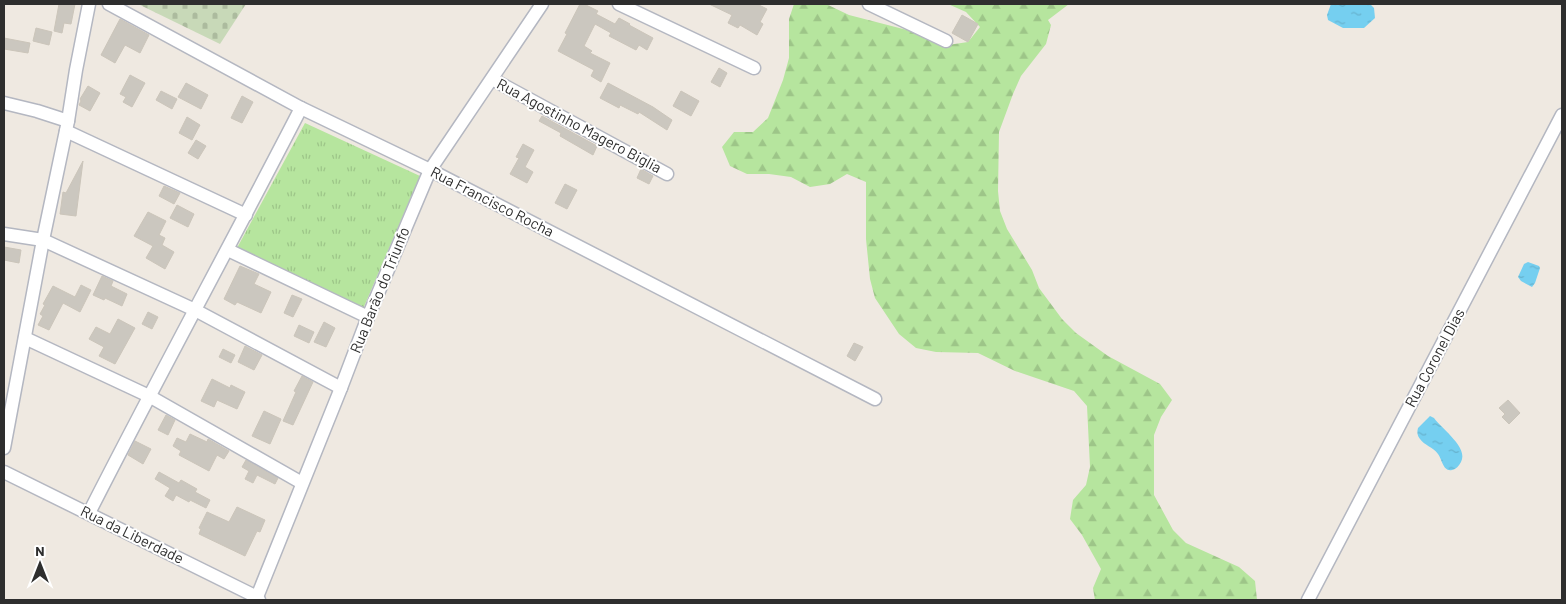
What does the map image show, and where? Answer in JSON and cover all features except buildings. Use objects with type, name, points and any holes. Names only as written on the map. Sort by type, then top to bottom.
[{"type":"street","points":[[4,448],[89,4]]},
{"type":"street","name":"Rua Francisco Rocha","points":[[109,4],[300,108],[430,170],[876,399]]},
{"type":"street","name":"Rua Barão do Triunfo","points":[[258,599],[368,316],[430,170],[542,4]]},
{"type":"street","points":[[619,4],[754,68]]},
{"type":"street","points":[[869,4],[946,41]]},
{"type":"street","name":"Rua Agostinho Magero Biglia","points":[[492,79],[667,174]]},
{"type":"street","points":[[4,103],[37,111],[246,215]]},
{"type":"street","points":[[89,513],[149,396],[228,250],[300,108]]},
{"type":"street","name":"Rua Coronel Dias","points":[[1308,600],[1562,115]]},
{"type":"street","points":[[4,234],[43,240],[195,310],[341,388]]},
{"type":"street","points":[[228,250],[368,316]]},
{"type":"street","points":[[25,338],[149,396],[302,483]]},
{"type":"street","name":"Rua da Liberdade","points":[[4,472],[258,599]]},
{"type":"green space","points":[[138,4],[246,4],[220,44]]},
{"type":"green space","points":[[794,4],[826,4],[849,15],[907,30],[948,45],[968,42],[980,27],[966,12],[948,4],[1069,4],[1048,20],[1051,25],[1046,44],[1021,76],[999,132],[998,191],[1000,211],[1007,229],[1032,270],[1039,288],[1062,319],[1076,333],[1108,356],[1160,384],[1172,400],[1161,417],[1154,435],[1154,495],[1173,530],[1186,543],[1239,567],[1255,581],[1257,600],[1095,600],[1093,588],[1101,569],[1082,535],[1070,519],[1073,500],[1086,485],[1090,467],[1087,406],[1074,391],[1015,371],[978,353],[936,352],[916,348],[899,334],[875,298],[870,279],[866,239],[866,182],[847,174],[830,184],[810,187],[791,177],[747,174],[730,166],[722,147],[734,132],[753,132],[768,118],[783,80],[789,58],[789,19]]},
{"type":"green space","points":[[305,123],[420,176],[363,309],[237,248]]},
{"type":"water","points":[[1331,4],[1370,4],[1374,8],[1375,18],[1364,28],[1343,28],[1328,20],[1327,15]]},
{"type":"water","points":[[1528,262],[1540,268],[1532,287],[1521,281],[1518,277],[1524,264]]},
{"type":"water","points":[[1430,416],[1454,439],[1461,451],[1461,462],[1453,470],[1447,469],[1436,452],[1418,436],[1418,428]]}]
